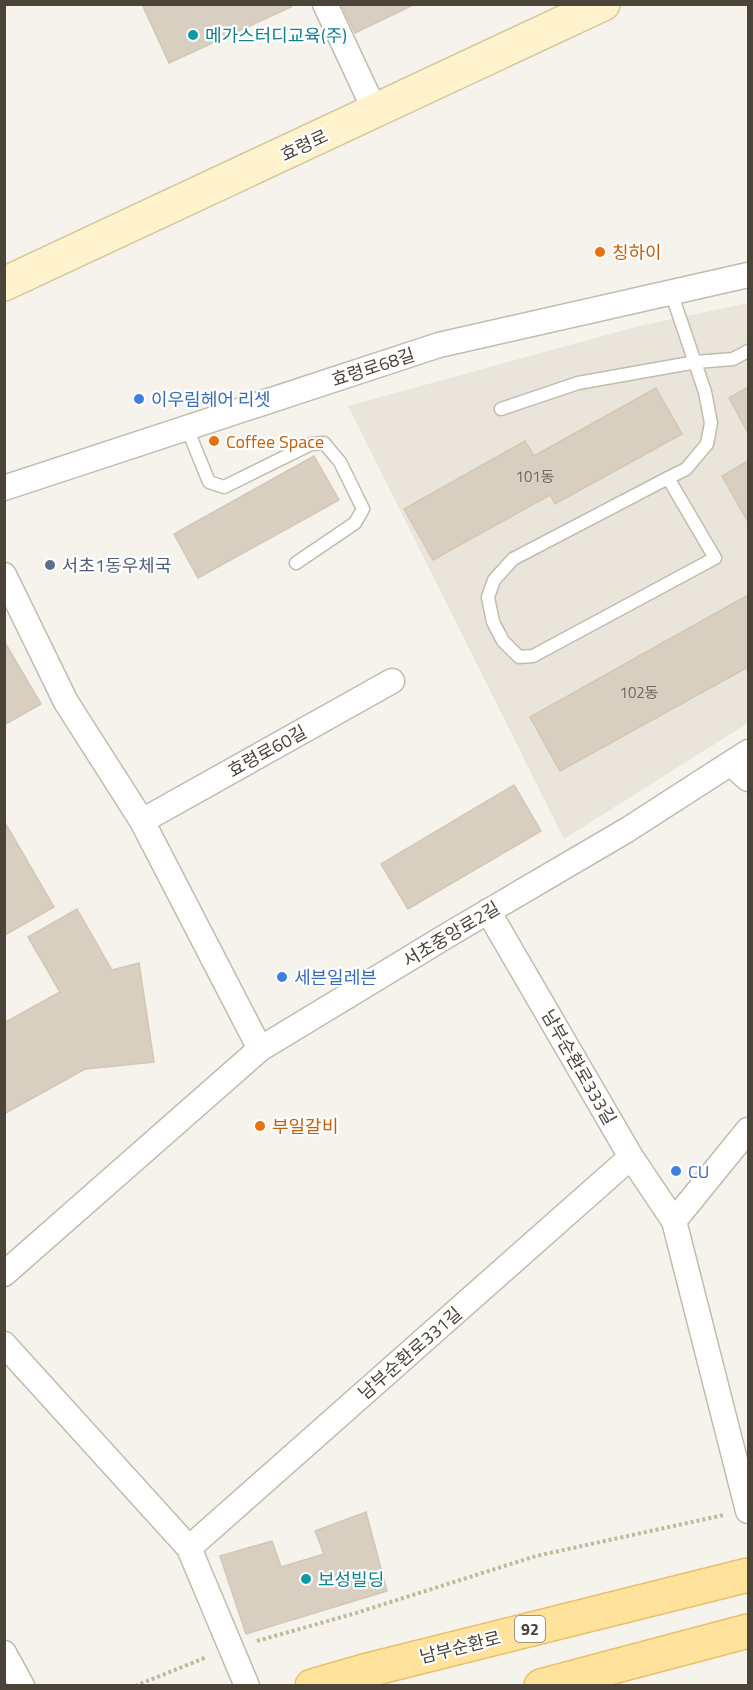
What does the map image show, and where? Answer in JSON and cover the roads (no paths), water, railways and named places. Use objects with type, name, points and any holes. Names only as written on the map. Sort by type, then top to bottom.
[{"type":"main road","name":"효령로","points":[[4,284],[603,4]]},
{"type":"main road","name":"남부순환로","points":[[312,1686],[748,1575]]},
{"type":"main road","points":[[541,1686],[748,1631]]},
{"type":"street","points":[[326,4],[375,111]]},
{"type":"street","name":"효령로68길","points":[[4,488],[439,345],[748,275]]},
{"type":"street","points":[[4,575],[66,702],[142,821],[260,1049]]},
{"type":"street","name":"효령로60길","points":[[142,821],[392,681]]},
{"type":"street","name":"서초중앙로2길","points":[[4,1274],[260,1049],[488,911],[742,765]]},
{"type":"street","name":"남부순환로333길","points":[[488,911],[631,1157],[674,1221],[743,1459],[748,1510]]},
{"type":"street","points":[[674,1221],[748,1130]]},
{"type":"street","name":"남부순환로331길","points":[[189,1548],[631,1157]]},
{"type":"street","points":[[4,1344],[189,1548],[247,1686]]},
{"type":"street","points":[[4,1653],[22,1686]]},
{"type":"lane","points":[[668,478],[715,558],[533,656],[519,657],[503,641],[493,622],[488,597],[494,579],[513,559],[668,478],[686,469],[707,444],[711,423],[705,392],[670,292]]},
{"type":"lane","points":[[501,409],[578,383],[696,362],[733,359],[748,351]]},
{"type":"lane","points":[[186,428],[209,482],[224,487],[311,444],[324,443],[340,462],[363,509],[355,523],[296,563]]},
{"type":"place","name":"메가스터디교육(주)","points":[[193,35]]},
{"type":"place","name":"칭하이","points":[[600,252]]},
{"type":"place","name":"이우림헤어 리셋","points":[[139,399]]},
{"type":"place","name":"Coffee Space","points":[[214,441]]},
{"type":"place","name":"서초1동우체국","points":[[50,565]]},
{"type":"place","name":"세븐일레븐","points":[[282,977]]},
{"type":"place","name":"부일갈비","points":[[260,1126]]},
{"type":"place","name":"CU","points":[[676,1171]]},
{"type":"place","name":"보성빌딩","points":[[306,1579]]}]
